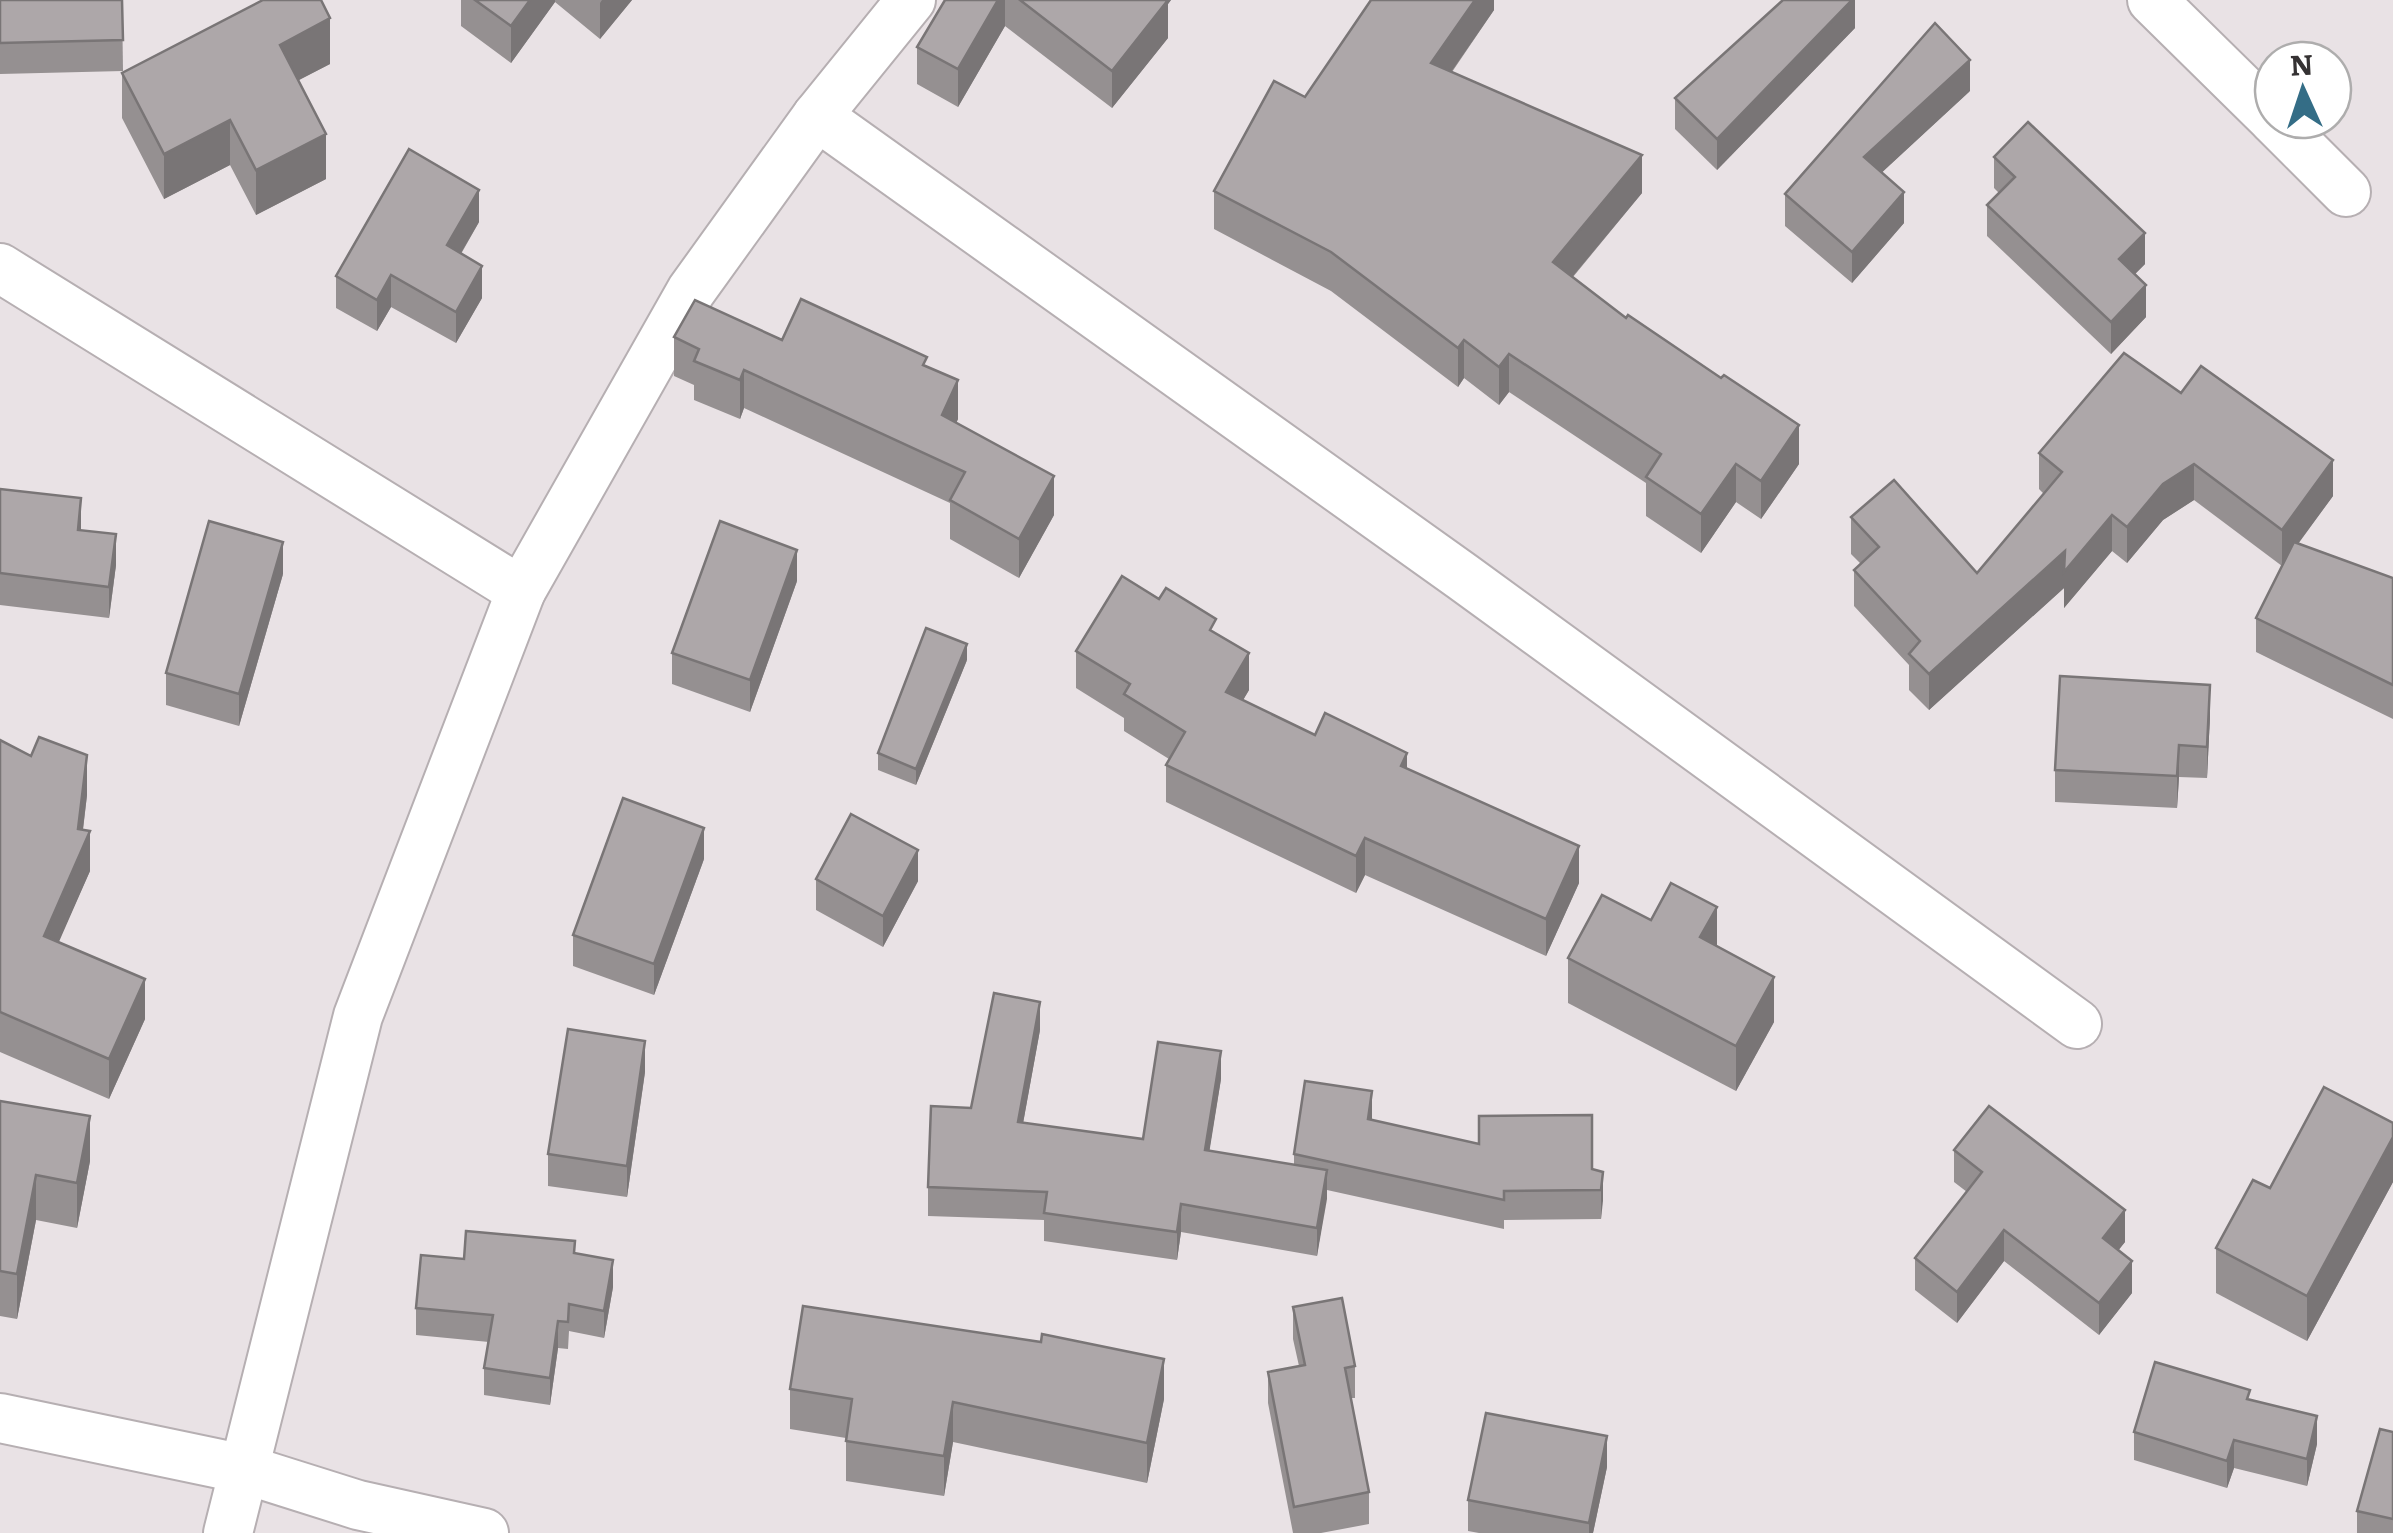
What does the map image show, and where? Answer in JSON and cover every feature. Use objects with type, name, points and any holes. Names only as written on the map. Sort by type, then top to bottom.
[{"type":"street","points":[[228,1533],[358,1016],[521,591],[691,291],[817,116],[911,0]]},
{"type":"street","points":[[2152,0],[2253,100]]},
{"type":"street","points":[[817,116],[1463,577],[2077,1024]]},
{"type":"street","points":[[2293,140],[2346,192]]},
{"type":"street","points":[[0,268],[521,591]]},
{"type":"street","points":[[0,1418],[244,1469],[358,1505],[484,1533]]},
{"type":"building","points":[[0,0],[122,0],[123,40],[0,43]]},
{"type":"building","points":[[263,0],[321,0],[330,18],[280,45],[326,134],[256,170],[230,120],[164,154],[122,73]]},
{"type":"building","points":[[475,0],[530,0],[511,26]]},
{"type":"building","points":[[945,0],[998,0],[958,69],[917,47]]},
{"type":"building","points":[[1020,0],[1168,0],[1112,71]]},
{"type":"building","points":[[1371,0],[1475,0],[1431,63],[1642,155],[1553,262],[1626,318],[1628,315],[1799,425],[1761,481],[1736,464],[1701,514],[1646,477],[1661,454],[1509,354],[1499,367],[1464,340],[1458,348],[1331,252],[1214,191],[1274,81],[1305,97]]},
{"type":"building","points":[[1783,0],[1852,0],[1717,139],[1675,98]]},
{"type":"building","points":[[1935,23],[1970,60],[1864,157],[1904,192],[1852,252],[1785,194]]},
{"type":"building","points":[[2028,122],[2145,233],[2119,259],[2146,285],[2111,322],[1987,205],[2015,177],[1994,157]]},
{"type":"building","points":[[409,149],[479,190],[447,245],[482,266],[456,312],[391,275],[377,300],[336,276]]},
{"type":"building","points":[[801,299],[927,357],[923,365],[958,380],[942,415],[1054,476],[1019,539],[950,500],[965,472],[744,370],[740,380],[694,361],[699,349],[674,337],[695,300],[782,340]]},
{"type":"building","points":[[2124,353],[2181,393],[2201,366],[2333,460],[2282,530],[2194,464],[2163,484],[2127,527],[2112,515],[2064,572],[2065,551],[1929,674],[1909,654],[1920,641],[1854,570],[1879,547],[1851,517],[1894,480],[1977,573],[2062,472],[2039,453]]},
{"type":"building","points":[[0,489],[81,498],[78,530],[116,534],[109,587],[0,573]]},
{"type":"building","points":[[209,521],[283,542],[239,694],[166,673]]},
{"type":"building","points":[[720,521],[797,550],[750,680],[672,653]]},
{"type":"building","points":[[2294,542],[2393,578],[2393,685],[2256,618]]},
{"type":"building","points":[[1122,576],[1159,599],[1166,588],[1216,619],[1210,630],[1249,653],[1226,692],[1315,735],[1325,713],[1407,753],[1401,766],[1579,846],[1546,919],[1365,838],[1356,856],[1166,765],[1185,732],[1124,694],[1130,684],[1076,651]]},
{"type":"building","points":[[926,628],[967,644],[916,769],[878,753]]},
{"type":"building","points":[[2060,676],[2210,685],[2207,747],[2179,745],[2177,776],[2055,770]]},
{"type":"building","points":[[39,737],[87,755],[78,829],[90,831],[44,936],[145,979],[109,1059],[0,1012],[0,740],[31,756]]},
{"type":"building","points":[[623,798],[704,828],[654,964],[573,935]]},
{"type":"building","points":[[851,814],[918,850],[883,916],[816,879]]},
{"type":"building","points":[[1671,883],[1717,907],[1700,937],[1774,977],[1736,1046],[1568,958],[1602,895],[1651,920]]},
{"type":"building","points":[[994,993],[1040,1002],[1018,1122],[1143,1139],[1158,1042],[1221,1051],[1205,1150],[1327,1170],[1317,1228],[1181,1204],[1177,1232],[1044,1213],[1047,1192],[928,1187],[931,1106],[971,1108]]},
{"type":"building","points":[[568,1029],[645,1041],[627,1166],[548,1154]]},
{"type":"building","points":[[1305,1081],[1372,1091],[1368,1119],[1479,1144],[1479,1116],[1592,1115],[1592,1169],[1603,1172],[1601,1190],[1504,1191],[1504,1200],[1294,1154]]},
{"type":"building","points":[[2324,1087],[2393,1123],[2393,1137],[2307,1296],[2216,1248],[2253,1180],[2270,1188]]},
{"type":"building","points":[[0,1101],[90,1116],[77,1183],[36,1175],[17,1274],[0,1271]]},
{"type":"building","points":[[1989,1106],[2125,1210],[2103,1238],[2132,1261],[2099,1303],[2004,1230],[1957,1292],[1915,1258],[1982,1172],[1954,1150]]},
{"type":"building","points":[[466,1231],[575,1241],[574,1253],[613,1260],[604,1311],[569,1304],[568,1322],[558,1321],[550,1378],[484,1368],[493,1315],[416,1308],[421,1255],[464,1259]]},
{"type":"building","points":[[1342,1298],[1355,1366],[1345,1368],[1369,1492],[1294,1507],[1268,1372],[1305,1365],[1293,1307]]},
{"type":"building","points":[[803,1306],[1041,1342],[1042,1334],[1164,1359],[1147,1443],[953,1402],[944,1456],[846,1441],[852,1399],[790,1389]]},
{"type":"building","points":[[2155,1362],[2250,1390],[2247,1399],[2317,1416],[2307,1459],[2234,1440],[2227,1461],[2134,1432]]},
{"type":"building","points":[[1486,1413],[1607,1436],[1589,1523],[1468,1500]]},
{"type":"building","points":[[2380,1429],[2393,1432],[2393,1519],[2357,1511]]}]
